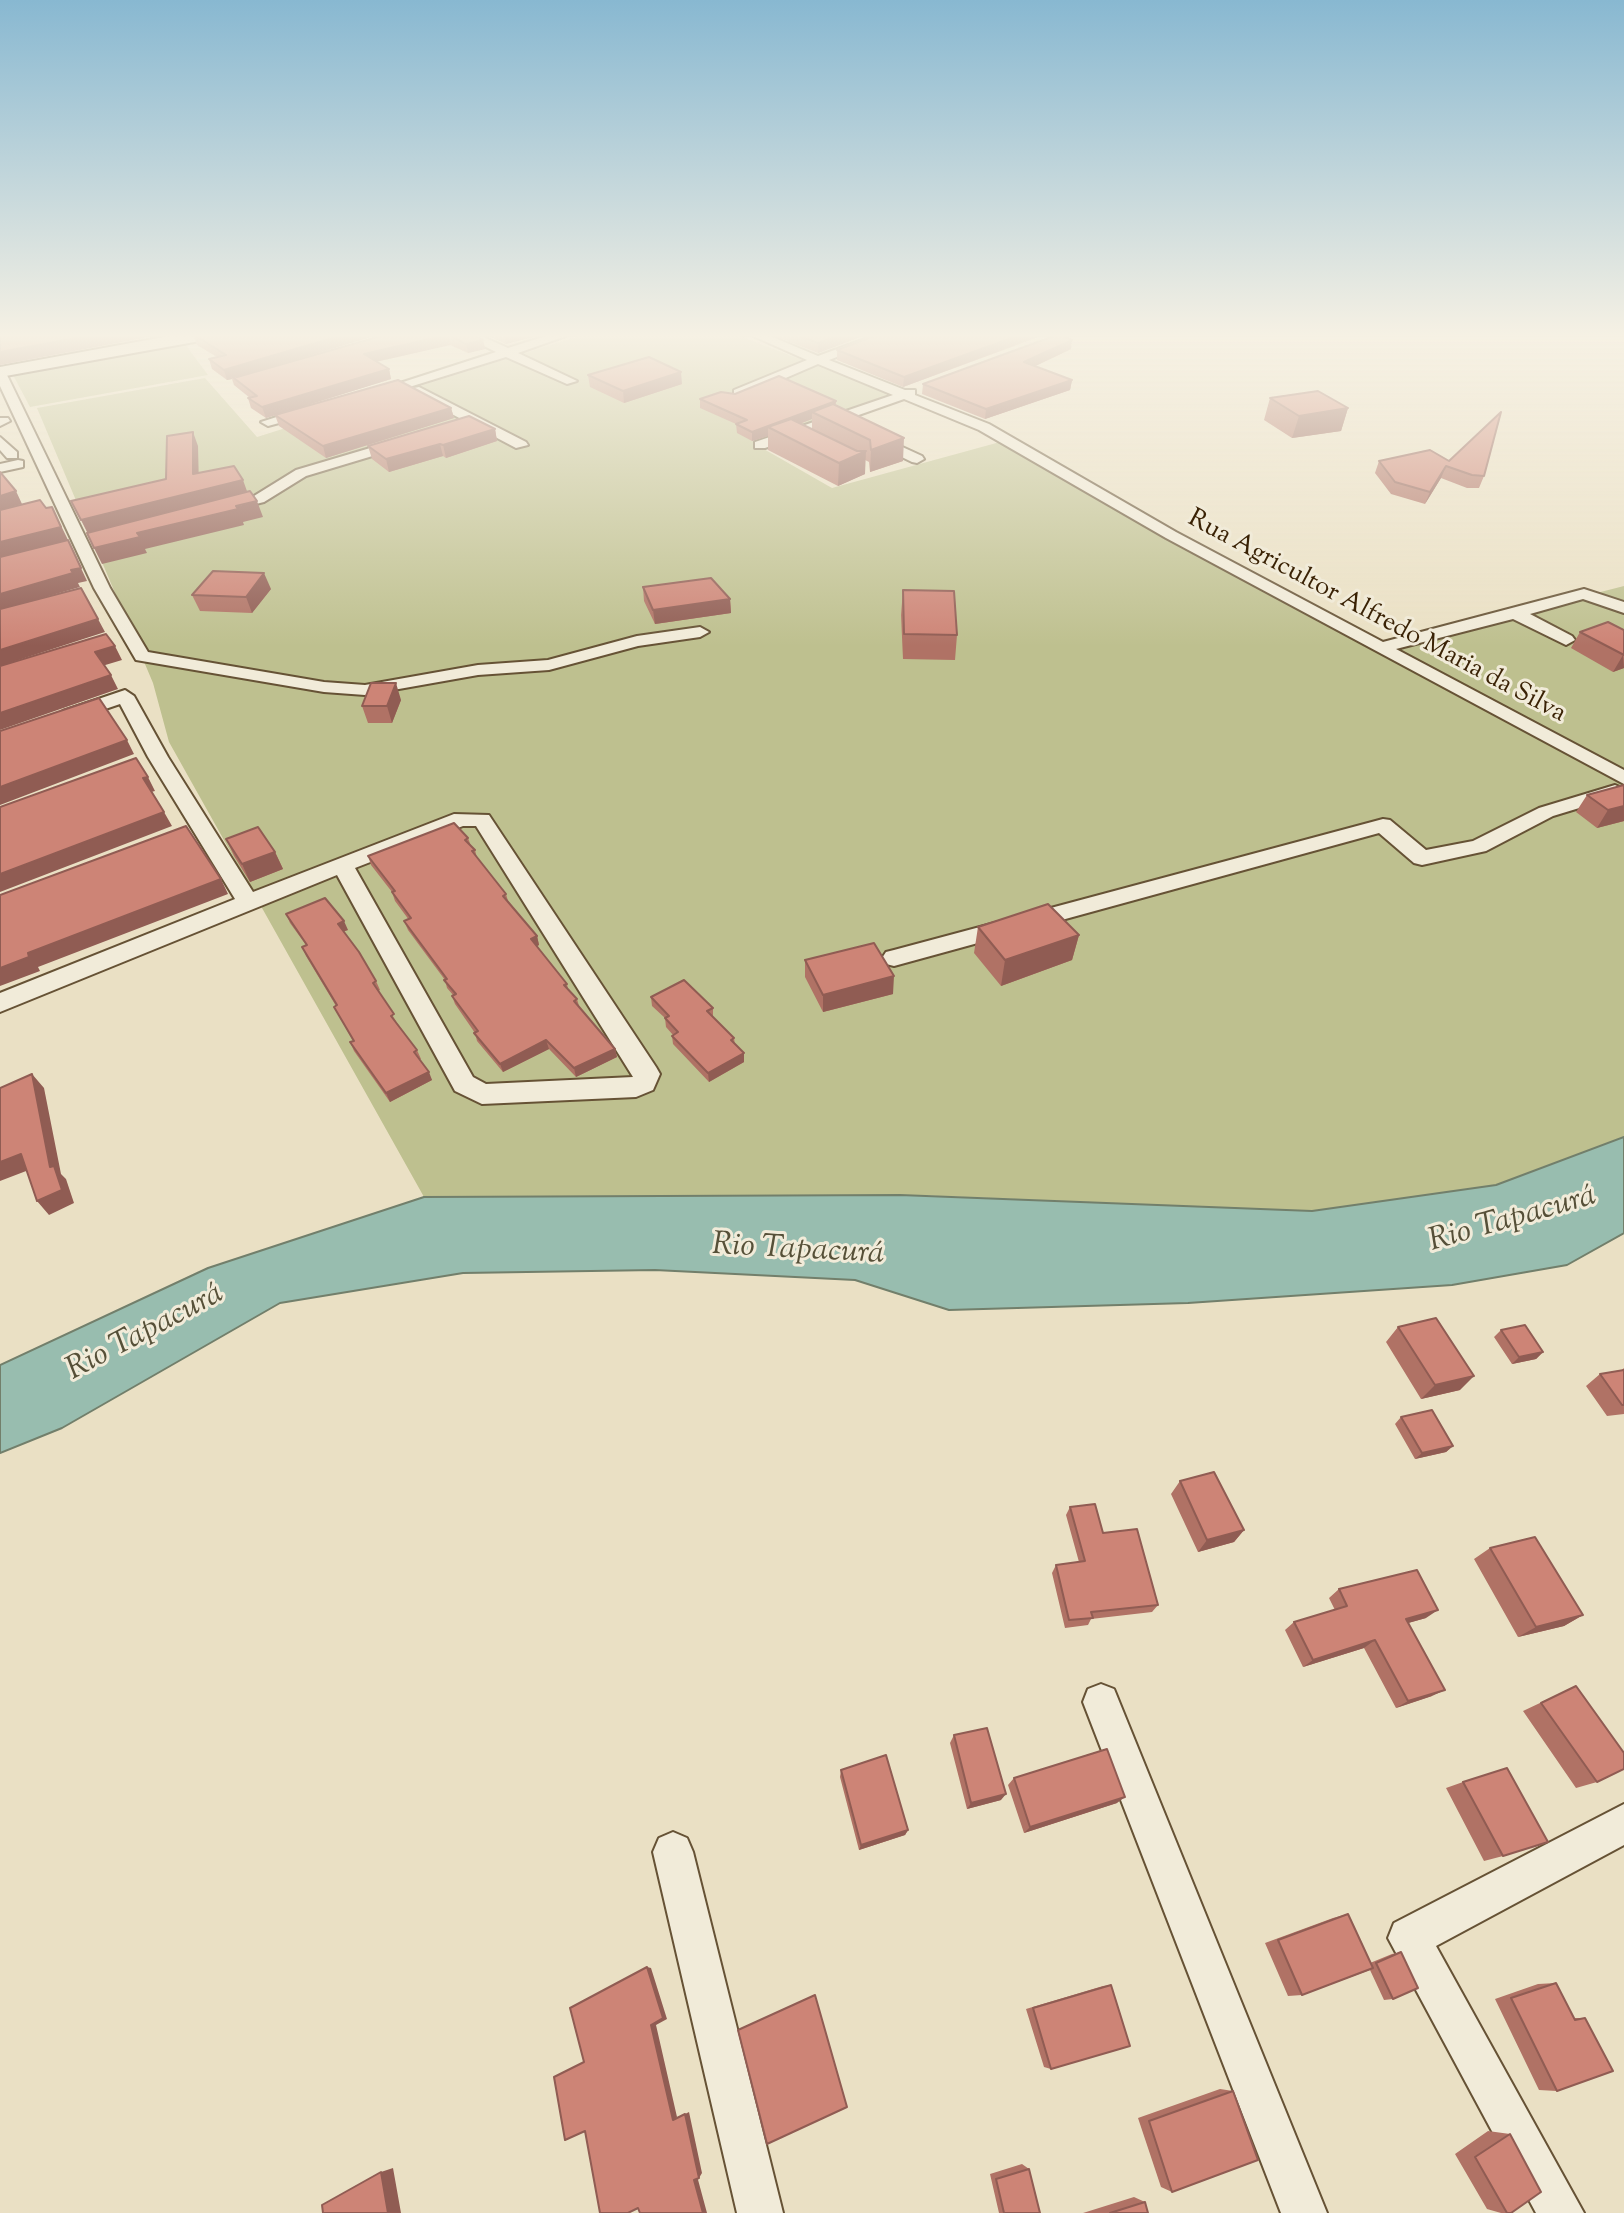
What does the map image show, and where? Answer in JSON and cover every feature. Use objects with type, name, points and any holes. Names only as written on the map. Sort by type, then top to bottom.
[{"type":"street","points":[[29,439],[56,502],[83,542],[94,590],[120,637],[142,656],[324,687],[365,690],[478,670],[549,665],[637,641],[700,632]]},
{"type":"street","points":[[211,511],[259,499],[301,473],[412,439]]},
{"type":"street","points":[[507,439],[521,445]]},
{"type":"street","points":[[760,445],[777,439]]},
{"type":"street","points":[[876,439],[917,459]]},
{"type":"street","name":"Rua Agricultor Alfredo Maria da Silva","points":[[1005,439],[1171,535],[1624,778]]},
{"type":"street","points":[[0,441],[15,459],[0,468]]},
{"type":"street","points":[[1383,647],[1584,594],[1624,608]]},
{"type":"street","points":[[1515,613],[1566,640]]},
{"type":"street","points":[[56,720],[125,696],[151,760],[193,829],[247,901]]},
{"type":"street","points":[[894,958],[1383,825],[1422,858],[1479,846],[1546,812],[1624,788]]},
{"type":"street","points":[[0,1003],[247,901],[461,819],[482,820],[647,1074],[644,1083],[636,1087],[482,1094],[471,1091],[464,1084],[342,865]]},
{"type":"street","points":[[1101,1702],[1304,2213]]},
{"type":"street","points":[[1561,2213],[1409,1938],[1624,1824]]},
{"type":"street","points":[[673,1852],[760,2213]]},
{"type":"green space","points":[[50,439],[768,439],[755,444],[832,488],[1000,442],[1374,650],[1624,586],[1624,1137],[1496,1185],[1312,1211],[915,1195],[424,1197],[169,742],[153,683]]},
{"type":"water","name":"Rio Tapacurá","points":[[1624,1137],[1624,1233],[1567,1265],[1452,1285],[1188,1303],[949,1310],[855,1280],[655,1270],[463,1273],[280,1303],[62,1428],[0,1453],[0,1365],[208,1268],[424,1197],[900,1195],[1312,1211],[1496,1185]]},
{"type":"building","points":[[167,439],[193,439],[193,474],[234,466],[243,480],[81,520],[71,501],[166,479]]},
{"type":"building","points":[[313,439],[346,439],[323,446]]},
{"type":"building","points":[[391,439],[462,439],[386,459],[368,446]]},
{"type":"building","points":[[792,439],[833,439],[857,451],[866,451],[839,463]]},
{"type":"building","points":[[868,439],[900,439],[871,450]]},
{"type":"building","points":[[1472,439],[1494,439],[1484,476],[1446,466],[1430,492],[1395,482],[1379,461],[1430,450],[1449,461]]},
{"type":"building","points":[[0,472],[16,491],[0,496]]},
{"type":"building","points":[[250,491],[257,501],[236,506],[238,509],[137,533],[140,537],[94,548],[87,533]]},
{"type":"building","points":[[40,500],[46,508],[52,507],[61,527],[0,542],[0,510]]},
{"type":"building","points":[[68,540],[81,568],[0,594],[0,557]]},
{"type":"building","points":[[213,571],[264,573],[246,597],[192,595]]},
{"type":"building","points":[[711,578],[730,599],[653,610],[643,587]]},
{"type":"building","points":[[81,588],[98,619],[0,650],[0,609]]},
{"type":"building","points":[[903,590],[954,591],[957,635],[904,634]]},
{"type":"building","points":[[1608,622],[1624,630],[1624,655],[1580,632]]},
{"type":"building","points":[[106,634],[115,646],[95,652],[111,675],[0,713],[0,666]]},
{"type":"building","points":[[371,683],[396,683],[387,706],[362,706]]},
{"type":"building","points":[[99,698],[127,740],[0,787],[0,731]]},
{"type":"building","points":[[136,758],[148,777],[143,778],[164,812],[0,874],[0,807]]},
{"type":"building","points":[[1624,785],[1624,806],[1608,810],[1587,795]]},
{"type":"building","points":[[454,823],[468,838],[465,840],[475,850],[472,851],[506,894],[503,896],[537,936],[531,939],[567,984],[564,985],[577,999],[574,1001],[615,1049],[574,1068],[546,1040],[500,1064],[474,1033],[478,1031],[452,996],[456,994],[444,980],[447,979],[404,921],[411,918],[392,892],[395,891],[368,856]]},
{"type":"building","points":[[186,826],[221,879],[28,953],[29,957],[0,968],[0,895]]},
{"type":"building","points":[[258,827],[275,852],[242,864],[226,839]]},
{"type":"building","points":[[325,898],[344,921],[338,924],[359,952],[376,981],[373,983],[394,1014],[391,1016],[417,1050],[414,1052],[429,1072],[386,1093],[350,1042],[354,1041],[334,1007],[337,1005],[302,947],[307,945],[286,914]]},
{"type":"building","points":[[1048,904],[1079,935],[1005,960],[978,927]]},
{"type":"building","points":[[874,943],[894,976],[823,995],[805,960]]},
{"type":"building","points":[[684,980],[713,1008],[707,1011],[734,1038],[731,1040],[744,1053],[708,1073],[672,1036],[678,1032],[665,1018],[669,1016],[651,997]]},
{"type":"building","points":[[32,1074],[50,1167],[54,1166],[62,1190],[37,1201],[21,1154],[0,1162],[0,1088]]},
{"type":"building","points":[[1436,1318],[1474,1376],[1435,1385],[1398,1327]]},
{"type":"building","points":[[1525,1325],[1543,1352],[1519,1357],[1501,1330]]},
{"type":"building","points":[[1624,1370],[1624,1405],[1622,1405],[1600,1374]]},
{"type":"building","points":[[1432,1410],[1453,1446],[1422,1453],[1401,1417]]},
{"type":"building","points":[[1214,1472],[1244,1530],[1207,1540],[1180,1481]]},
{"type":"building","points":[[1095,1504],[1103,1533],[1137,1529],[1158,1605],[1091,1612],[1093,1618],[1069,1620],[1056,1565],[1085,1561],[1070,1507]]},
{"type":"building","points":[[1535,1537],[1583,1615],[1536,1627],[1490,1548]]},
{"type":"building","points":[[1417,1570],[1438,1610],[1406,1619],[1445,1690],[1408,1701],[1375,1640],[1313,1660],[1294,1622],[1347,1606],[1339,1589]]},
{"type":"building","points":[[1576,1686],[1624,1753],[1624,1769],[1597,1782],[1541,1703]]},
{"type":"building","points":[[987,1728],[1006,1794],[971,1803],[954,1735]]},
{"type":"building","points":[[1107,1749],[1125,1797],[1030,1827],[1014,1778]]},
{"type":"building","points":[[886,1755],[908,1830],[861,1845],[841,1770]]},
{"type":"building","points":[[1507,1768],[1548,1842],[1503,1856],[1463,1782]]},
{"type":"building","points":[[1348,1914],[1373,1968],[1302,1995],[1278,1940]]},
{"type":"building","points":[[1401,1952],[1418,1988],[1393,1999],[1376,1963]]},
{"type":"building","points":[[647,1967],[663,2018],[651,2025],[673,2120],[685,2114],[699,2178],[694,2180],[703,2213],[640,2213],[638,2208],[628,2213],[600,2213],[585,2131],[565,2140],[554,2077],[584,2062],[570,2008]]},
{"type":"building","points":[[1556,1983],[1575,2020],[1585,2018],[1613,2071],[1557,2091],[1511,1998]]},
{"type":"building","points":[[1111,1985],[1130,2046],[1051,2069],[1033,2008]]},
{"type":"building","points":[[815,1995],[847,2107],[767,2144],[738,2030]]},
{"type":"building","points":[[1233,2091],[1258,2160],[1172,2192],[1149,2121]]},
{"type":"building","points":[[1510,2134],[1541,2192],[1507,2213],[1475,2157]]},
{"type":"building","points":[[1029,2169],[1040,2213],[1004,2213],[996,2179]]},
{"type":"building","points":[[381,2172],[388,2213],[323,2213],[322,2205]]},
{"type":"building","points":[[1145,2202],[1148,2213],[1110,2213]]}]
